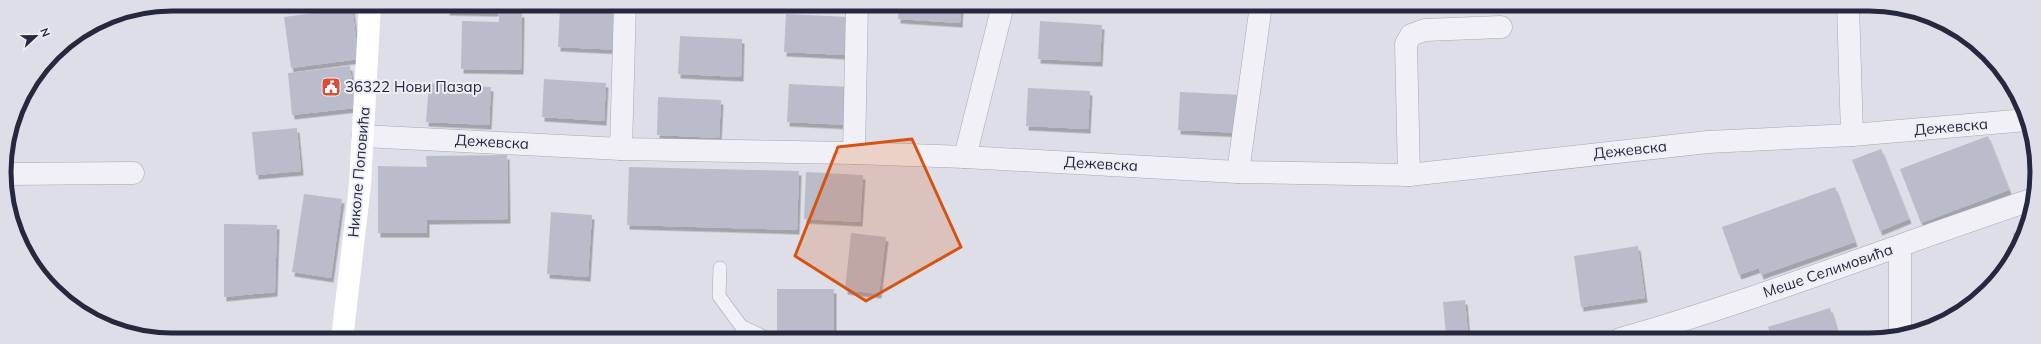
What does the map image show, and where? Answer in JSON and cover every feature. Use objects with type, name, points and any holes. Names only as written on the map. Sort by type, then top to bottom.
[{"type":"main road","name":"Николе Поповића","points":[[343,333],[360,185],[370,11]]},
{"type":"street","points":[[621,149],[625,11]]},
{"type":"street","points":[[854,153],[856,11]]},
{"type":"street","points":[[965,157],[1002,11]]},
{"type":"street","points":[[1238,172],[1260,11]]},
{"type":"street","points":[[1848,11],[1852,135]]},
{"type":"street","points":[[1409,175],[1406,44],[1412,35],[1425,30],[1501,27]]},
{"type":"street","name":"Дежевска","points":[[363,136],[621,149],[854,153],[965,157],[1238,172],[1409,175],[1708,142],[1852,135],[2021,120]]},
{"type":"street","points":[[11,174],[133,173]]},
{"type":"street","name":"Меше Селимовића","points":[[1667,333],[2027,201]]},
{"type":"street","points":[[1900,247],[1900,330]]},
{"type":"lane","points":[[720,268],[719,296],[741,326],[756,333]]},
{"type":"highlighted area","points":[[912,139],[961,247],[866,301],[795,256],[838,147]]},
{"type":"building","points":[[329,11],[352,11],[359,59],[291,68],[284,17]]},
{"type":"building","points":[[447,11],[496,11],[496,12]]},
{"type":"building","points":[[560,11],[623,12],[621,50],[558,47]]},
{"type":"building","points":[[899,11],[961,11],[960,23],[898,19]]},
{"type":"building","points":[[499,13],[522,13],[521,70],[461,69],[462,21],[499,22]]},
{"type":"building","points":[[786,14],[848,17],[846,55],[784,52]]},
{"type":"building","points":[[1040,21],[1102,25],[1100,62],[1038,59]]},
{"type":"building","points":[[680,36],[742,39],[741,77],[678,74]]},
{"type":"building","points":[[350,66],[355,108],[292,115],[288,73]]},
{"type":"building","points":[[544,79],[606,83],[604,121],[542,117]]},
{"type":"building","points":[[429,83],[491,87],[489,125],[426,122]]},
{"type":"building","points":[[789,84],[851,87],[849,125],[787,122]]},
{"type":"building","points":[[1028,88],[1090,91],[1088,129],[1026,126]]},
{"type":"building","points":[[1180,92],[1243,95],[1241,133],[1178,130]]},
{"type":"building","points":[[658,97],[721,100],[719,138],[657,135]]},
{"type":"building","points":[[297,128],[301,171],[256,175],[252,132]]},
{"type":"building","points":[[1988,136],[2009,190],[1921,223],[1900,169]]},
{"type":"building","points":[[1881,149],[1909,219],[1880,231],[1852,160]]},
{"type":"building","points":[[507,155],[508,219],[427,220],[427,233],[378,233],[378,166],[427,167],[426,156]]},
{"type":"building","points":[[629,167],[799,171],[797,230],[627,225]]},
{"type":"building","points":[[806,172],[863,175],[860,222],[804,219]]},
{"type":"building","points":[[1835,187],[1855,242],[1761,275],[1759,268],[1739,275],[1722,227]]},
{"type":"building","points":[[304,194],[342,199],[331,278],[292,272]]},
{"type":"building","points":[[551,212],[592,215],[588,277],[547,274]]},
{"type":"building","points":[[224,224],[277,225],[275,292],[224,297]]},
{"type":"building","points":[[2019,232],[2014,241],[2013,233]]},
{"type":"building","points":[[851,233],[886,237],[879,294],[845,290]]},
{"type":"building","points":[[1638,246],[1645,298],[1581,307],[1574,256]]},
{"type":"building","points":[[777,289],[834,289],[834,333],[777,333]]},
{"type":"building","points":[[1465,300],[1468,333],[1446,333],[1443,302]]},
{"type":"building","points":[[1830,308],[1838,333],[1770,333],[1768,327]]},
{"type":"place","name":"36322 Нови Пазар","points":[[331,87]]}]
